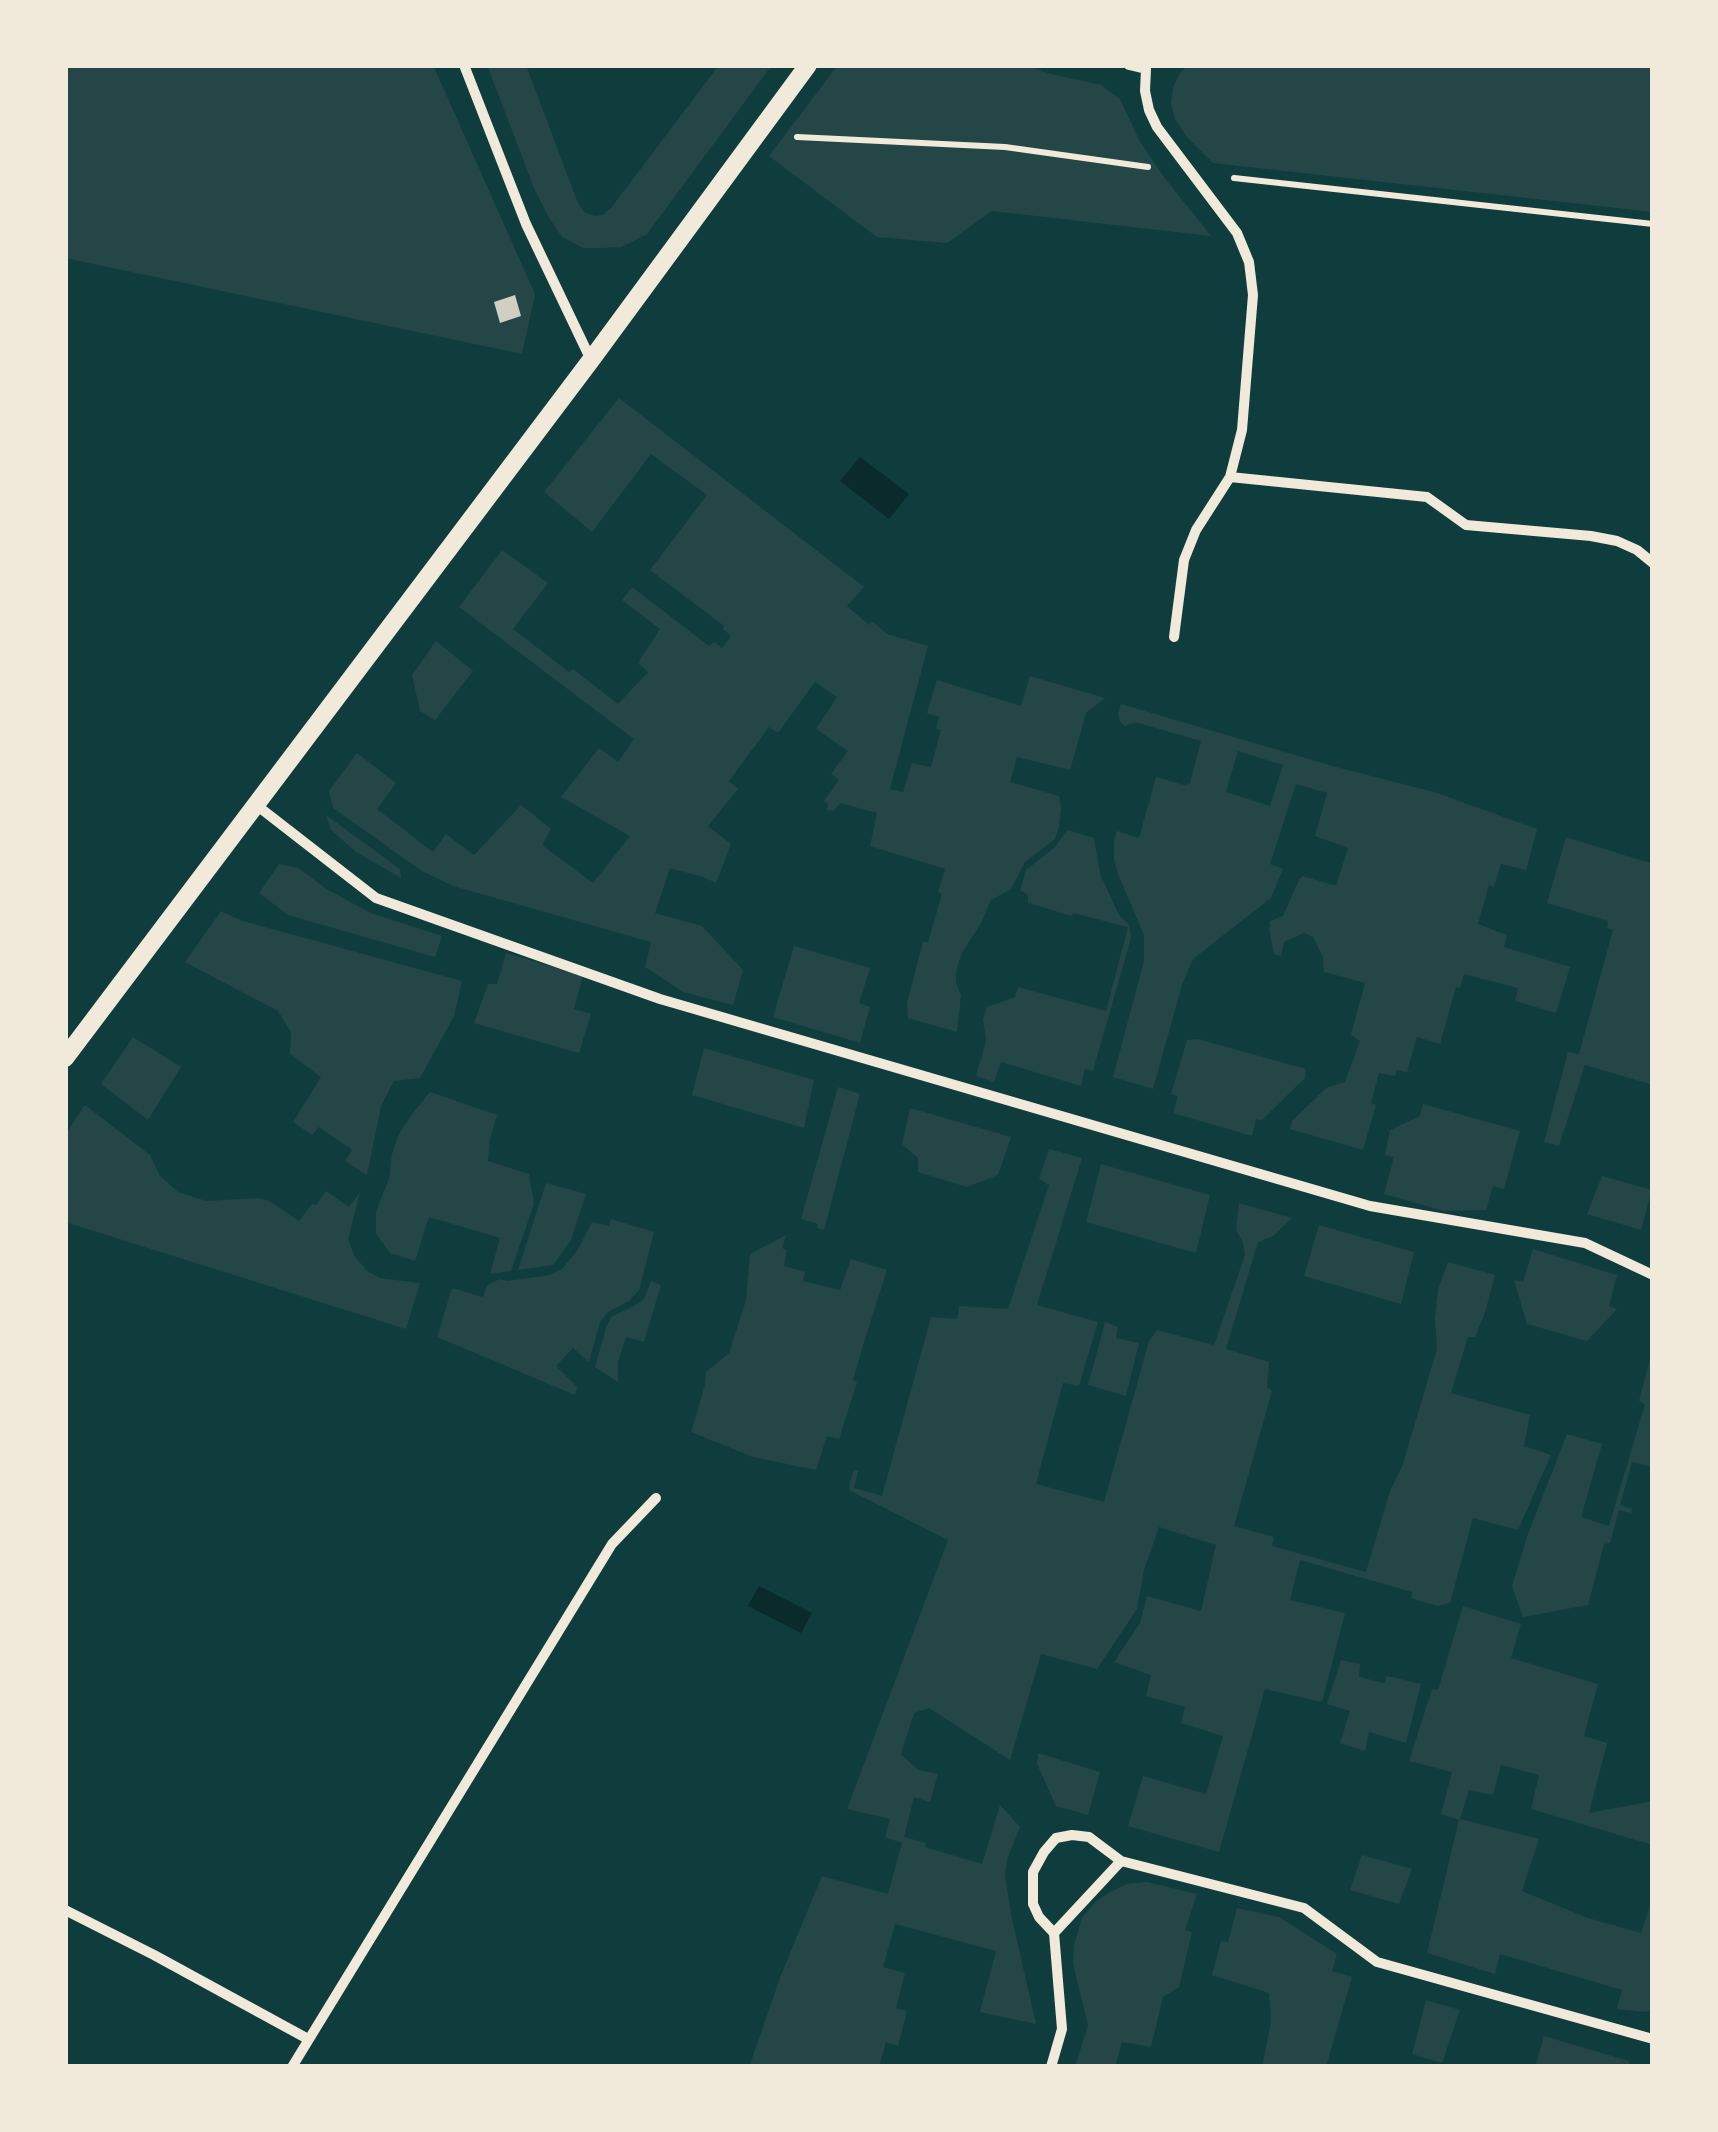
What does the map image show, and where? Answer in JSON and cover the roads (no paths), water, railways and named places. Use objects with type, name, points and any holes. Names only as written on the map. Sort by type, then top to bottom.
[{"type":"street","points":[[464,65],[526,224],[591,360]]},
{"type":"street","points":[[65,1058],[808,65]]},
{"type":"street","points":[[1129,65],[1146,70],[1149,110],[1157,127],[1237,233],[1249,262],[1253,295],[1242,430],[1230,477],[1196,530],[1184,560],[1174,638]]},
{"type":"street","points":[[1230,477],[1427,497],[1466,525],[1617,541],[1653,563]]},
{"type":"street","points":[[256,804],[376,898],[660,999],[1370,1206],[1585,1243],[1653,1274]]},
{"type":"street","points":[[292,2067],[612,1544],[656,1498]]},
{"type":"street","points":[[1051,2067],[1062,2029],[1054,1933],[1033,1904],[1033,1872],[1056,1838],[1072,1834],[1089,1837],[1121,1860],[1304,1908],[1377,1962],[1653,2039]]},
{"type":"street","points":[[1054,1933],[1121,1860]]},
{"type":"street","points":[[65,1910],[308,2040]]}]
